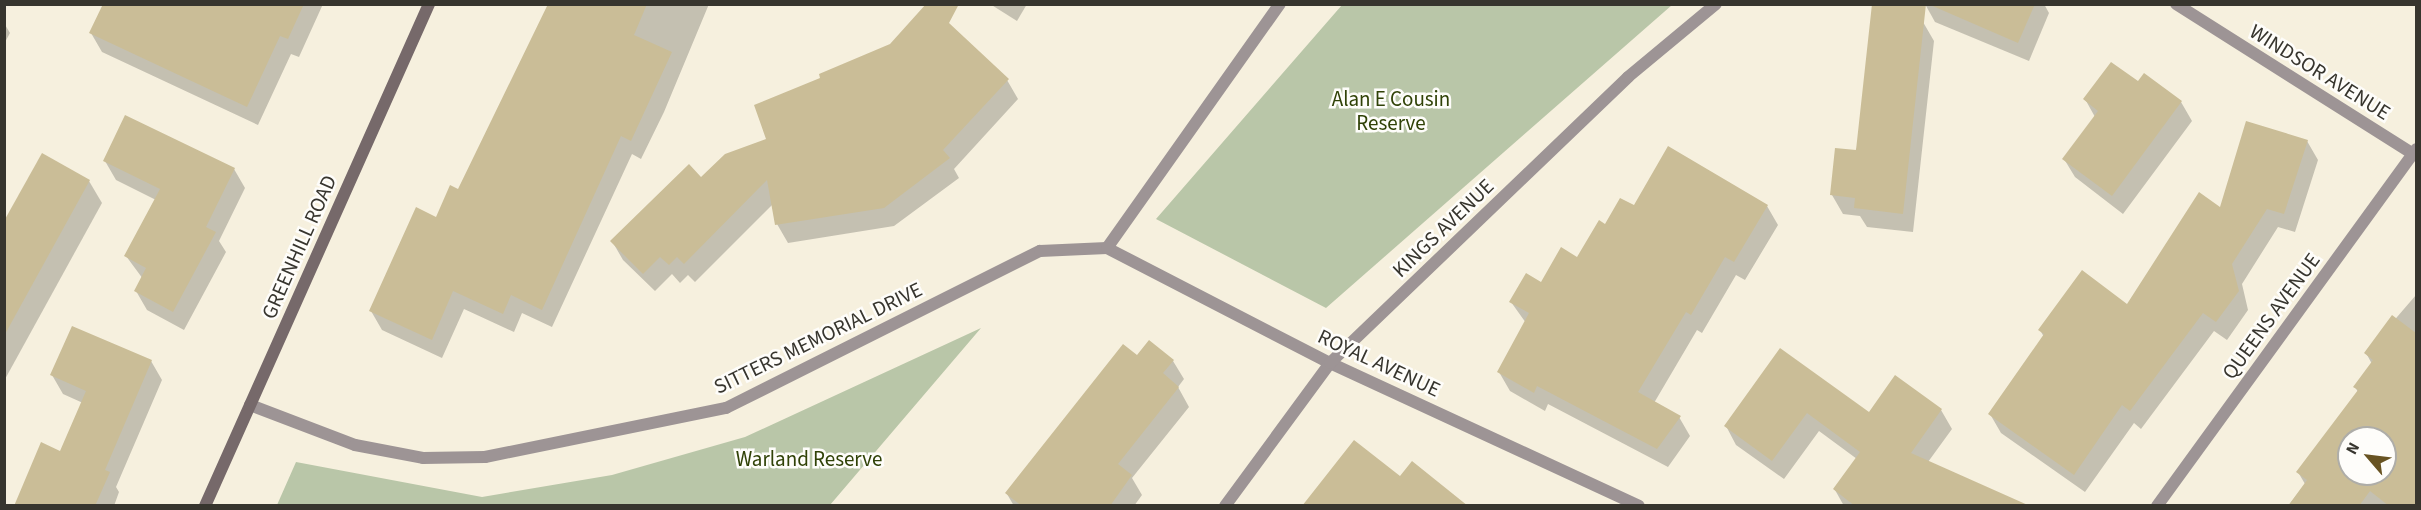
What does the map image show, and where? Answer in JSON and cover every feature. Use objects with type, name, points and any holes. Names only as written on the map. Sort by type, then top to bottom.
[{"type":"main road","name":"GREENHILL ROAD","points":[[205,506],[429,4]]},
{"type":"street","points":[[1107,248],[1280,4]]},
{"type":"street","name":"KINGS AVENUE","points":[[1225,506],[1330,363],[1628,77],[1716,4]]},
{"type":"street","name":"WINDSOR AVENUE","points":[[2176,4],[2414,157]]},
{"type":"street","name":"QUEENS AVENUE","points":[[2157,506],[2414,157]]},
{"type":"street","name":"SITTERS MEMORIAL DRIVE","points":[[250,405],[355,446],[423,458],[485,458],[726,408],[1040,251],[1107,248]]},
{"type":"street","name":"ROYAL AVENUE","points":[[1107,248],[1330,363],[1639,506]]},
{"type":"green space","name":"Alan E Cousin Reserve","points":[[1342,5],[1672,5],[1326,308],[1156,219]]},
{"type":"green space","name":"Warland Reserve","points":[[981,328],[830,505],[277,505],[296,462],[482,497],[612,475],[745,437]]},
{"type":"building","points":[[103,4],[304,4],[288,39],[280,36],[247,107],[89,33]]},
{"type":"building","points":[[548,4],[647,4],[634,35],[672,52],[631,141],[621,136],[542,310],[511,295],[503,314],[453,291],[432,340],[369,311],[416,207],[436,217],[450,185],[458,189]]},
{"type":"building","points":[[926,4],[959,4],[949,23],[1009,79],[943,150],[950,158],[884,208],[775,225],[767,180],[684,264],[677,257],[669,265],[660,257],[643,274],[610,241],[689,164],[701,177],[725,154],[766,139],[754,105],[820,78],[819,74],[890,44]]},
{"type":"building","points":[[1872,4],[1926,4],[1903,214],[1854,208],[1855,198],[1830,195],[1835,148],[1856,150]]},
{"type":"building","points":[[1928,4],[2035,4],[2018,43]]},
{"type":"building","points":[[2111,62],[2138,81],[2144,73],[2182,101],[2112,196],[2062,159],[2098,111],[2083,99]]},
{"type":"building","points":[[125,115],[235,168],[206,227],[216,232],[173,312],[134,291],[146,268],[124,256],[160,189],[103,161]]},
{"type":"building","points":[[2246,121],[2308,140],[2284,214],[2267,209],[2232,264],[2239,291],[2216,322],[2203,313],[2130,411],[2122,405],[2074,475],[1988,414],[2044,334],[2038,330],[2082,270],[2127,304],[2199,192],[2220,207]]},
{"type":"building","points":[[1668,146],[1768,205],[1734,262],[1725,257],[1691,315],[1686,312],[1638,392],[1681,416],[1657,449],[1537,386],[1534,393],[1497,372],[1529,313],[1509,302],[1526,273],[1541,282],[1561,247],[1577,257],[1599,220],[1605,224],[1620,198],[1634,205]]},
{"type":"building","points":[[42,153],[90,180],[4,336],[4,221]]},
{"type":"building","points":[[2392,315],[2416,333],[2416,506],[2389,506],[2370,491],[2359,506],[2288,506],[2307,480],[2296,472],[2358,390],[2353,387],[2373,360],[2364,353]]},
{"type":"building","points":[[72,326],[152,360],[105,470],[110,472],[95,506],[14,506],[41,442],[60,451],[86,391],[50,375]]},
{"type":"building","points":[[1149,340],[1174,360],[1163,373],[1179,387],[1118,464],[1132,475],[1110,506],[1022,506],[1005,493],[1123,344],[1137,355]]},
{"type":"building","points":[[1780,348],[1869,412],[1895,375],[1942,409],[1911,453],[2030,506],[1855,506],[1833,489],[1860,452],[1807,413],[1772,461],[1724,426]]},
{"type":"building","points":[[1354,440],[1400,476],[1412,461],[1468,506],[1302,506]]}]
